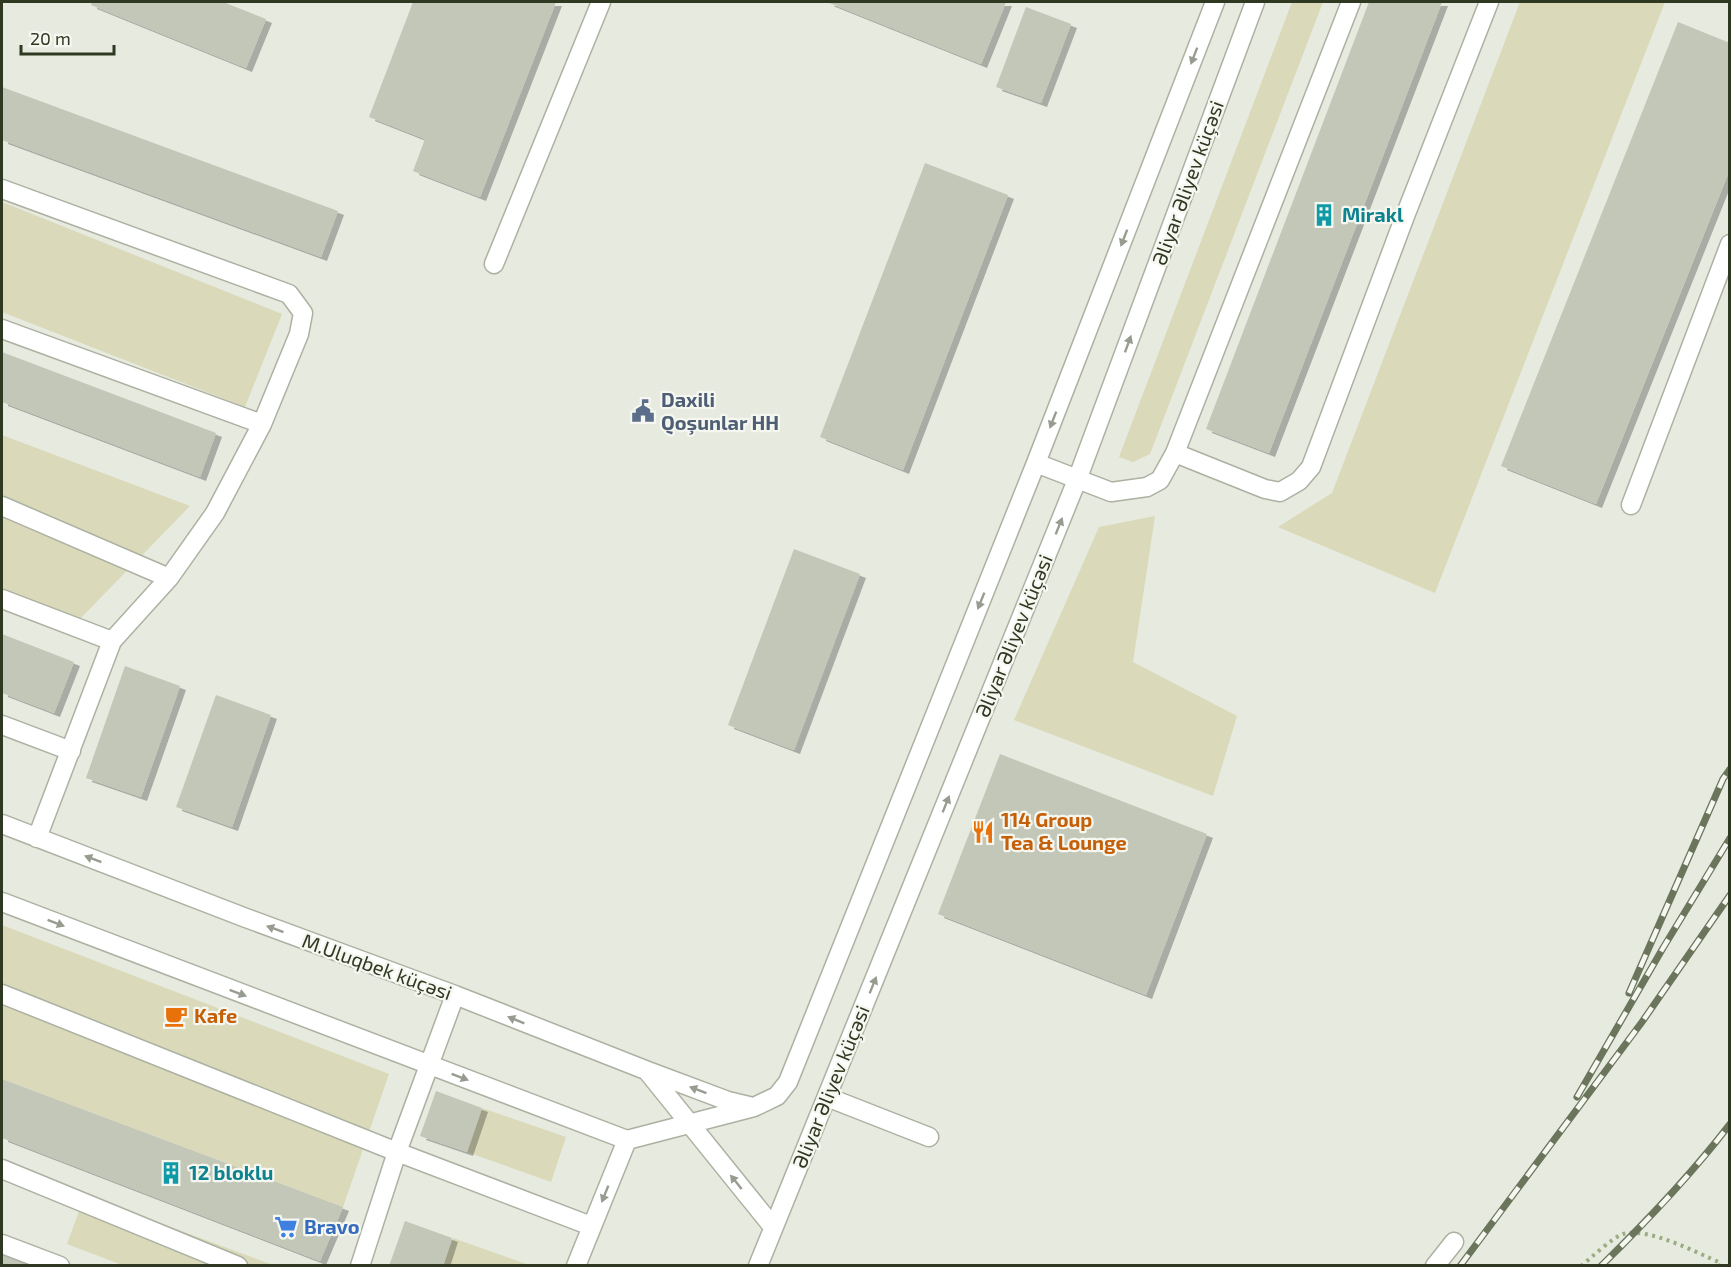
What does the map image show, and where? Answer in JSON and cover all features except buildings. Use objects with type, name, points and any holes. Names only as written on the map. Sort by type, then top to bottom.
[{"type":"street","points":[[494,264],[601,2]]},
{"type":"street","name":"Əliyar Əliyev küçəsi","points":[[627,1140],[754,1107],[777,1096],[788,1082],[1036,463],[1215,2]]},
{"type":"street","name":"Əliyar Əliyev küçəsi","points":[[758,1266],[1077,480],[1255,2]]},
{"type":"street","points":[[1036,463],[1111,492],[1147,488],[1160,480],[1175,453],[1351,2]]},
{"type":"street","points":[[1175,453],[1265,489],[1280,492],[1299,482],[1311,467],[1405,216],[1489,2]]},
{"type":"street","points":[[2,189],[289,294],[303,313],[299,334],[262,424],[215,513],[169,578],[112,641],[37,838]]},
{"type":"street","points":[[1631,505],[1730,244]]},
{"type":"street","points":[[2,329],[262,424]]},
{"type":"street","points":[[2,506],[169,578]]},
{"type":"street","points":[[2,599],[112,641]]},
{"type":"street","points":[[2,725],[71,752]]},
{"type":"street","name":"M.Uluqbek küçəsi","points":[[2,824],[455,995],[648,1071],[728,1101],[754,1107]]},
{"type":"street","points":[[2,902],[627,1140],[576,1266]]},
{"type":"street","points":[[2,994],[397,1152],[591,1226]]},
{"type":"street","points":[[360,1266],[397,1152],[455,995]]},
{"type":"street","points":[[648,1071],[773,1227]]},
{"type":"street","points":[[827,1097],[929,1137]]},
{"type":"street","points":[[2,1169],[238,1266]]},
{"type":"street","points":[[1435,1266],[1454,1242]]},
{"type":"street","points":[[2,1244],[60,1266]]},
{"type":"path","points":[[1581,1266],[1620,1235],[1635,1233],[1669,1240],[1721,1263],[1720,1266]]},
{"type":"green space","points":[[1292,2],[1323,2],[1150,454],[1133,462],[1119,457]]},
{"type":"green space","points":[[1520,2],[1665,2],[1435,593],[1278,527],[1332,493]]},
{"type":"green space","points":[[2,202],[282,314],[245,407],[2,312]]},
{"type":"green space","points":[[2,435],[190,506],[73,626],[2,599]]},
{"type":"green space","points":[[1155,516],[1133,662],[1237,716],[1213,796],[1014,720],[1099,527]]},
{"type":"green space","points":[[2,925],[389,1074],[343,1207],[2,1079]]},
{"type":"green space","points":[[482,1108],[566,1137],[551,1182],[467,1152]]},
{"type":"green space","points":[[85,1195],[273,1265],[122,1265],[67,1244]]},
{"type":"green space","points":[[453,1238],[529,1265],[443,1266]]},
{"type":"railway","points":[[1629,993],[1723,779],[1730,769]]},
{"type":"railway","points":[[1577,1097],[1730,838]]},
{"type":"railway","points":[[1460,1266],[1642,1022],[1730,895]]},
{"type":"railway","points":[[1601,1266],[1668,1197],[1730,1124]]},
{"type":"place","name":"Mirakl","points":[[1324,215]]},
{"type":"place","name":"Daxili Qoşunlar HH","points":[[643,411]]},
{"type":"place","name":"114 Group Tea & Lounge","points":[[983,832]]},
{"type":"place","name":"Kafe","points":[[176,1016]]},
{"type":"place","name":"12 bloklu","points":[[171,1173]]},
{"type":"place","name":"Bravo","points":[[286,1227]]}]
